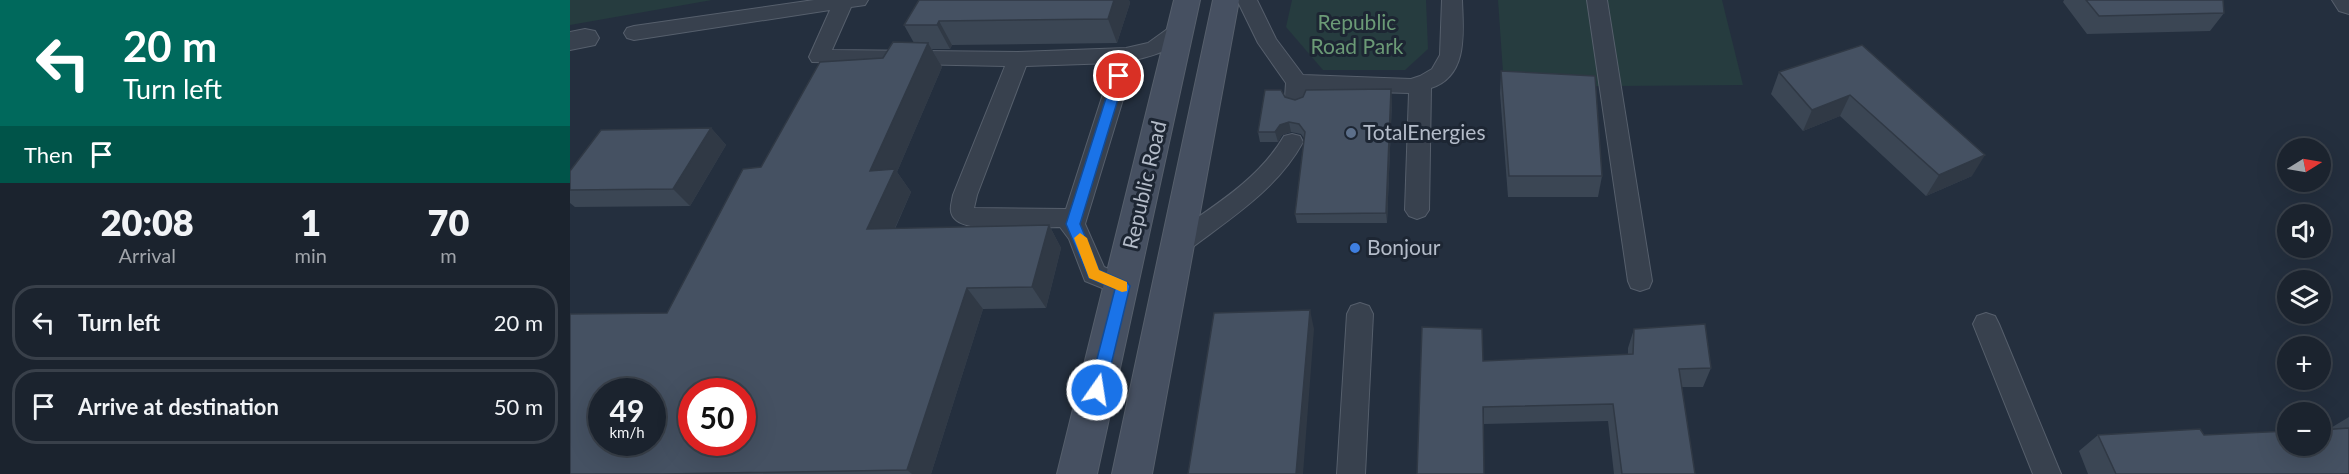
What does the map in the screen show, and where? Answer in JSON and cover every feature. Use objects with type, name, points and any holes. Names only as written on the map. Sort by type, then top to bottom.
[{"type":"main road","name":"Republic Road","points":[[1132,474],[1226,0]]},
{"type":"main road","name":"Republic Road","points":[[1077,474],[1183,15]]},
{"type":"street","points":[[2344,0],[2349,5]]},
{"type":"lane","points":[[1247,0],[1255,21],[1297,91],[1420,84],[1444,72],[1452,56],[1452,0]]},
{"type":"lane","points":[[1597,0],[1640,281]]},
{"type":"lane","points":[[634,33],[851,1]]},
{"type":"lane","points":[[851,1],[819,57],[1018,59],[1126,55],[1155,48],[1183,15]]},
{"type":"lane","points":[[1073,224],[1126,55]]},
{"type":"lane","points":[[1018,59],[965,195],[962,211],[971,218],[1065,218],[1073,224],[1094,274],[1122,286]]},
{"type":"lane","points":[[1417,210],[1420,84]]},
{"type":"lane","points":[[1177,245],[1264,179],[1286,157],[1292,142]]},
{"type":"lane","points":[[1351,474],[1360,314]]},
{"type":"lane","points":[[1986,324],[2047,474]]},
{"type":"green space","points":[[570,0],[712,0],[570,25]]},
{"type":"green space","name":"Republic Road Park","points":[[1292,0],[1426,0],[1428,49],[1405,70],[1323,70],[1286,27]]},
{"type":"green space","points":[[1498,0],[1722,0],[1743,85],[1504,87]]},
{"type":"building","points":[[919,0],[1114,0],[1108,19],[939,21],[937,25],[904,25]]},
{"type":"building","points":[[2086,0],[2223,0],[2224,13],[2099,16]]},
{"type":"building","points":[[893,42],[928,43],[870,171],[895,169],[867,229],[1049,225],[1032,287],[967,288],[907,470],[570,474],[570,314],[667,313],[743,169],[761,167],[820,62],[883,58]]},
{"type":"building","points":[[1862,45],[1985,155],[1939,175],[1850,95],[1812,110],[1779,72]]},
{"type":"building","points":[[1501,71],[1595,76],[1602,176],[1509,176]]},
{"type":"building","points":[[1391,89],[1386,213],[1295,214],[1305,132],[1299,124],[1289,122],[1280,125],[1275,132],[1258,132],[1265,90],[1281,90],[1285,97],[1295,100],[1303,97],[1306,90]]},
{"type":"building","points":[[711,128],[673,189],[570,190],[570,171],[601,130]]},
{"type":"building","points":[[1310,310],[1296,474],[1188,474],[1214,313]]},
{"type":"building","points":[[1705,324],[1711,368],[1679,369],[1695,474],[1622,474],[1613,404],[1483,407],[1484,474],[1417,474],[1422,327],[1482,329],[1483,361],[1633,354],[1634,329]]},
{"type":"building","points":[[2349,428],[2349,474],[2116,474],[2098,435],[2200,429],[2204,435],[2277,432],[2277,456],[2331,456],[2331,429]]},
{"type":"slow traffic","points":[[1080,238],[1094,274],[1122,286]]},
{"type":"place","name":"TotalEnergies","points":[[1351,133]]},
{"type":"place","name":"Bonjour","points":[[1355,248]]},
{"type":"route","points":[[1097,390],[1122,286],[1094,274],[1073,224],[1119,76]]}]
